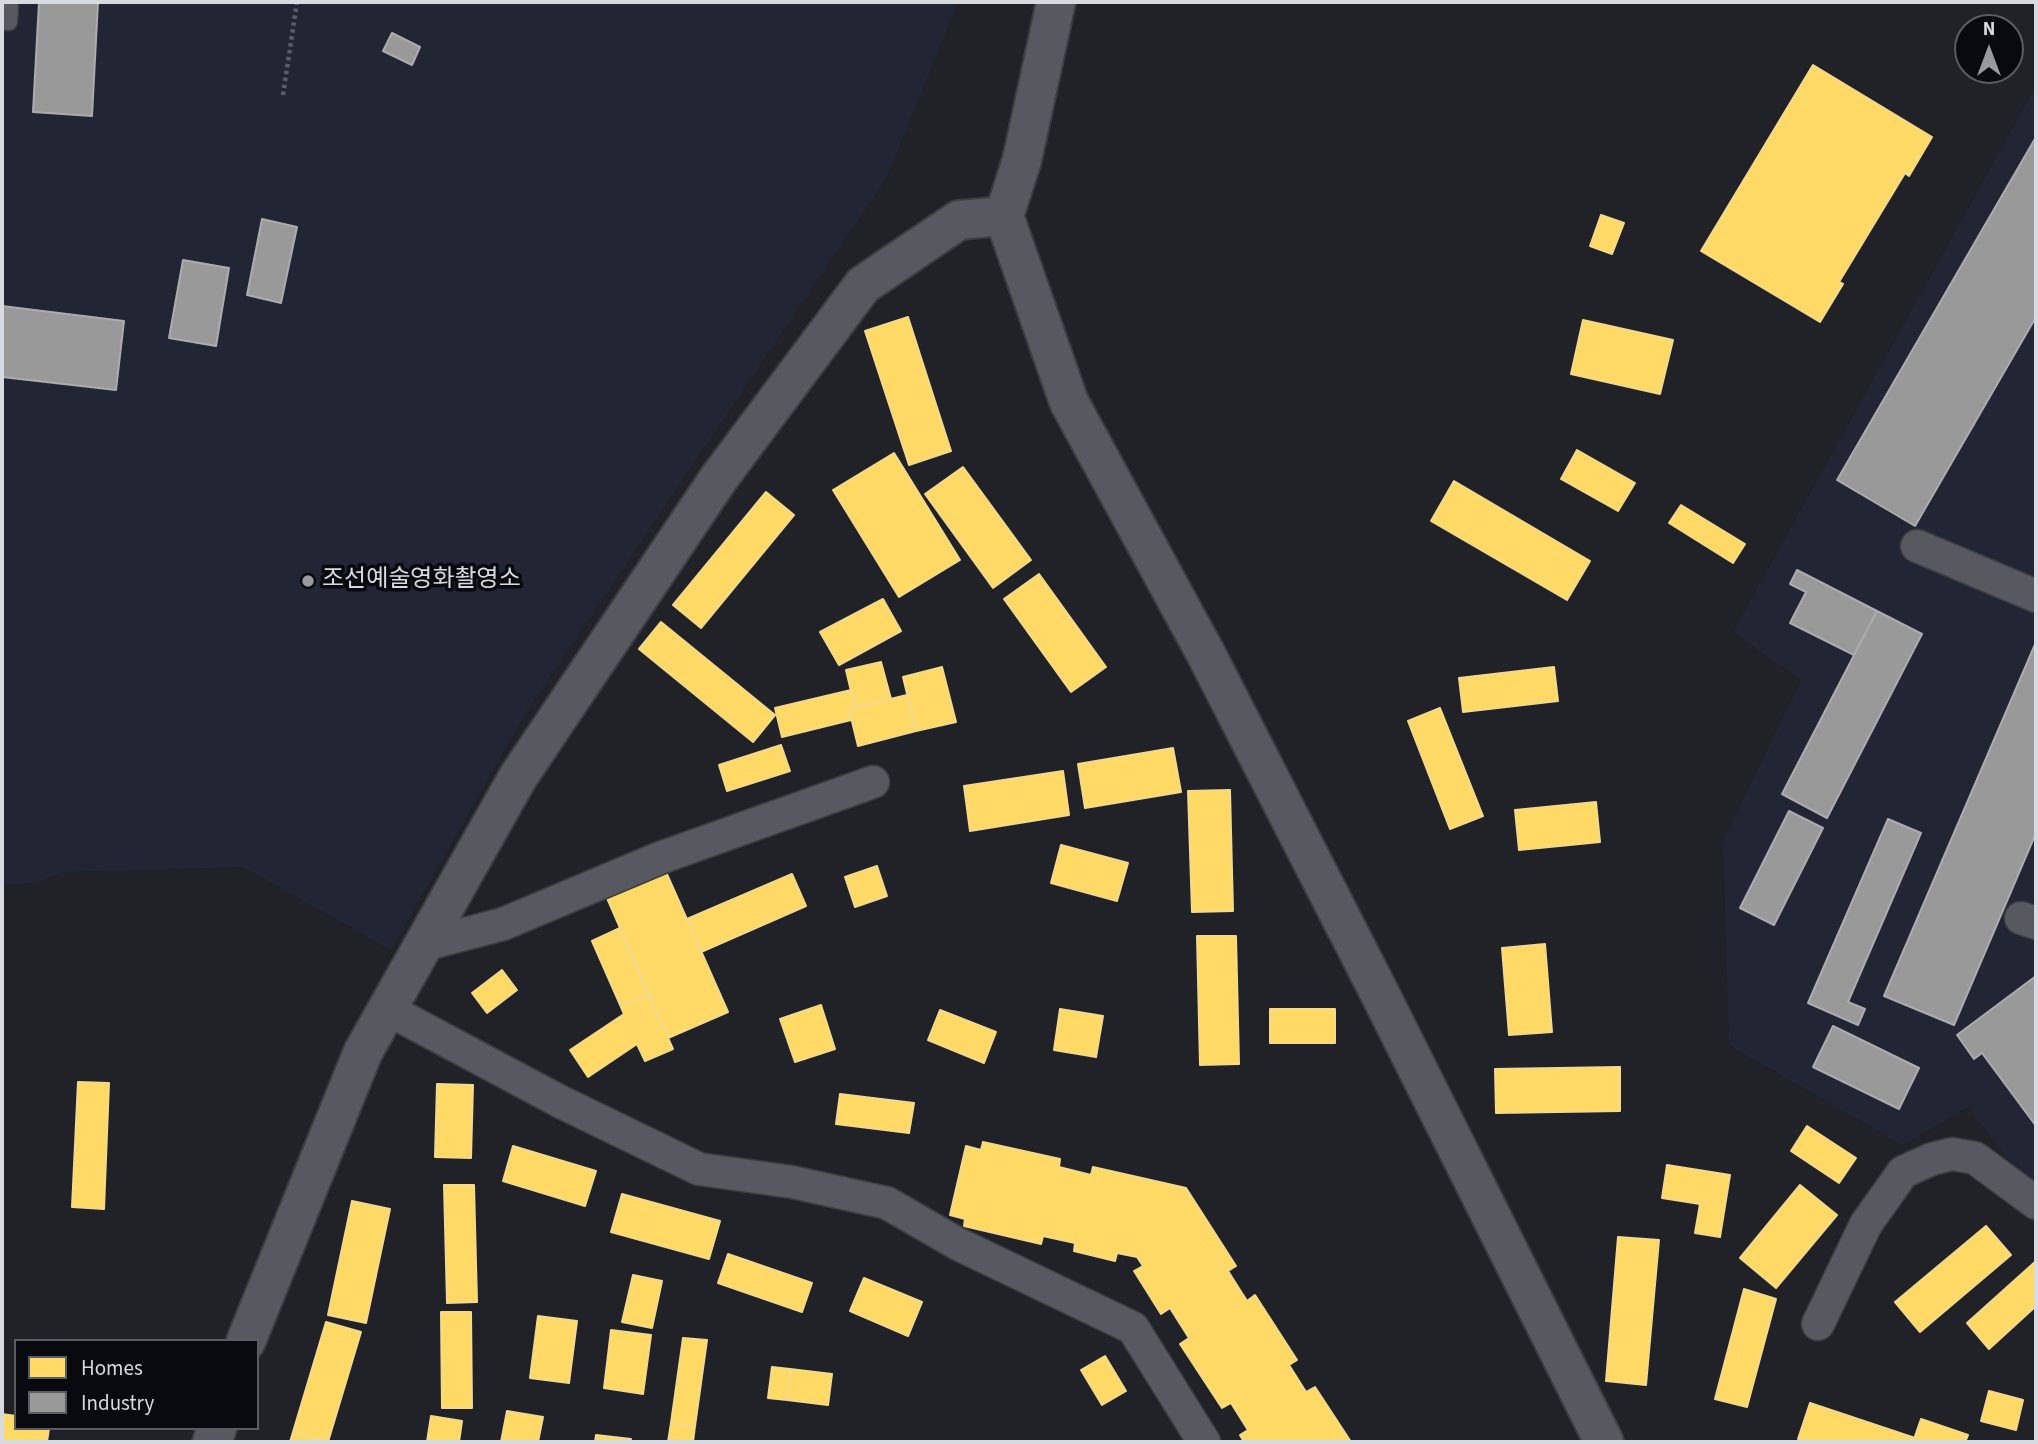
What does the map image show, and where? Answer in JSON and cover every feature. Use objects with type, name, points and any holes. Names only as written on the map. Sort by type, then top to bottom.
[{"type":"street","points":[[1056,2],[1022,160],[1004,216],[1069,402],[1212,666],[1380,993],[1604,1442]]},
{"type":"street","points":[[247,1339],[363,1052],[518,777],[719,478],[863,285],[959,220],[1004,216]]},
{"type":"street","points":[[1917,546],[2036,596]]},
{"type":"street","points":[[423,945],[503,925],[660,858],[873,782]]},
{"type":"street","points":[[387,1009],[559,1101],[699,1170],[792,1182],[887,1203],[958,1244],[1133,1328],[1204,1442]]},
{"type":"street","points":[[1818,1324],[1866,1224],[1903,1172],[1932,1159],[1952,1154],[1975,1158],[2036,1203]]},
{"type":"lane","points":[[2,21],[9,22],[10,2]]},
{"type":"path","points":[[283,95],[297,2]]},
{"type":"shaded area","name":"조선예술영화촬영소","points":[[2,2],[958,2],[887,177],[527,711],[391,950],[244,867],[64,872],[34,883],[2,885]]},
{"type":"shaded area","points":[[2036,86],[2036,1197],[1968,1107],[1903,1145],[1729,1045],[1723,841],[1801,680],[1733,632]]},
{"type":"building: Homes","points":[[1813,65],[1932,137],[1909,176],[1905,173],[1839,282],[1843,284],[1820,322],[1701,251]]},
{"type":"building: Homes","points":[[1601,215],[1624,223],[1612,254],[1590,246]]},
{"type":"building: Homes","points":[[908,317],[951,451],[909,465],[865,331]]},
{"type":"building: Homes","points":[[1583,320],[1673,340],[1660,394],[1571,374]]},
{"type":"building: Homes","points":[[1577,450],[1635,483],[1618,511],[1561,479]]},
{"type":"building: Homes","points":[[894,453],[960,560],[899,597],[833,490]]},
{"type":"building: Homes","points":[[963,467],[1031,560],[993,588],[925,494]]},
{"type":"building: Homes","points":[[1454,481],[1590,561],[1567,600],[1431,521]]},
{"type":"building: Homes","points":[[766,492],[794,515],[701,628],[673,605]]},
{"type":"building: Homes","points":[[1681,505],[1745,544],[1733,563],[1669,523]]},
{"type":"building: Homes","points":[[1039,574],[1106,667],[1071,692],[1004,599]]},
{"type":"building: Homes","points":[[883,599],[901,631],[839,665],[820,632]]},
{"type":"building: Homes","points":[[661,622],[775,715],[753,742],[639,649]]},
{"type":"building: Homes","points":[[881,662],[891,699],[855,708],[846,670]]},
{"type":"building: Homes","points":[[942,667],[956,722],[916,731],[903,677]]},
{"type":"building: Homes","points":[[1554,667],[1558,701],[1463,712],[1459,678]]},
{"type":"building: Homes","points":[[851,690],[855,708],[849,709],[851,720],[782,737],[775,708]]},
{"type":"building: Homes","points":[[907,695],[916,731],[858,746],[849,709]]},
{"type":"building: Homes","points":[[1440,708],[1483,816],[1450,829],[1408,721]]},
{"type":"building: Homes","points":[[781,745],[790,771],[727,791],[719,765]]},
{"type":"building: Homes","points":[[1173,748],[1181,792],[1085,808],[1078,764]]},
{"type":"building: Homes","points":[[1063,771],[1069,815],[970,831],[964,786]]},
{"type":"building: Homes","points":[[1230,790],[1233,911],[1192,912],[1188,791]]},
{"type":"building: Homes","points":[[1596,802],[1600,842],[1519,850],[1515,810]]},
{"type":"building: Homes","points":[[1061,845],[1128,863],[1117,901],[1051,883]]},
{"type":"building: Homes","points":[[877,866],[887,896],[855,907],[845,877]]},
{"type":"building: Homes","points":[[666,872],[728,1012],[668,1038],[607,898]]},
{"type":"building: Homes","points":[[792,874],[806,906],[701,952],[687,919]]},
{"type":"building: Homes","points":[[620,928],[648,994],[621,1007],[592,941]]},
{"type":"building: Homes","points":[[1197,936],[1236,936],[1239,1064],[1200,1065]]},
{"type":"building: Homes","points":[[1545,944],[1552,1032],[1509,1035],[1502,948]]},
{"type":"building: Homes","points":[[502,970],[517,990],[487,1013],[472,993]]},
{"type":"building: Homes","points":[[648,994],[673,1049],[645,1061],[637,1044],[588,1077],[570,1050],[624,1014],[621,1007]]},
{"type":"building: Homes","points":[[821,1005],[835,1049],[795,1062],[780,1019]]},
{"type":"building: Homes","points":[[1060,1009],[1103,1016],[1096,1057],[1054,1050]]},
{"type":"building: Homes","points":[[1270,1009],[1335,1009],[1335,1043],[1270,1043]]},
{"type":"building: Homes","points":[[940,1010],[996,1032],[984,1063],[928,1040]]},
{"type":"building: Homes","points":[[1620,1067],[1620,1111],[1496,1113],[1495,1069]]},
{"type":"building: Homes","points":[[78,1082],[109,1083],[104,1209],[72,1207]]},
{"type":"building: Homes","points":[[437,1084],[473,1085],[471,1158],[435,1157]]},
{"type":"building: Homes","points":[[840,1094],[914,1103],[909,1133],[836,1124]]},
{"type":"building: Homes","points":[[1807,1126],[1856,1158],[1839,1183],[1791,1151]]},
{"type":"building: Homes","points":[[983,1142],[1060,1159],[1059,1167],[1091,1175],[1093,1167],[1186,1188],[1236,1266],[1228,1271],[1247,1301],[1255,1295],[1297,1360],[1289,1365],[1306,1392],[1315,1387],[1351,1442],[1244,1442],[1240,1435],[1248,1430],[1231,1403],[1222,1408],[1180,1344],[1189,1338],[1170,1308],[1161,1314],[1134,1271],[1143,1266],[1137,1257],[1117,1253],[1115,1261],[1074,1251],[1075,1243],[1043,1236],[1041,1244],[964,1226],[965,1219],[950,1215],[966,1146],[981,1150]]},
{"type":"building: Homes","points":[[513,1146],[596,1171],[585,1206],[503,1181]]},
{"type":"building: Homes","points":[[1667,1165],[1730,1175],[1720,1237],[1695,1233],[1700,1204],[1662,1198]]},
{"type":"building: Homes","points":[[444,1185],[474,1185],[477,1302],[447,1303]]},
{"type":"building: Homes","points":[[1800,1185],[1837,1215],[1776,1288],[1740,1258]]},
{"type":"building: Homes","points":[[622,1194],[720,1221],[709,1259],[611,1232]]},
{"type":"building: Homes","points":[[352,1201],[390,1209],[366,1323],[328,1315]]},
{"type":"building: Homes","points":[[1986,1226],[2011,1255],[1920,1332],[1895,1302]]},
{"type":"building: Homes","points":[[1618,1237],[1659,1240],[1646,1385],[1606,1381]]},
{"type":"building: Homes","points":[[728,1254],[812,1283],[802,1312],[718,1283]]},
{"type":"building: Homes","points":[[2036,1261],[2036,1306],[1989,1349],[1967,1323]]},
{"type":"building: Homes","points":[[633,1275],[662,1281],[652,1328],[622,1322]]},
{"type":"building: Homes","points":[[864,1278],[922,1302],[908,1336],[850,1311]]},
{"type":"building: Homes","points":[[1744,1289],[1776,1299],[1747,1407],[1715,1399]]},
{"type":"building: Homes","points":[[441,1312],[471,1312],[472,1408],[442,1408]]},
{"type":"building: Homes","points":[[538,1316],[577,1321],[569,1383],[530,1378]]},
{"type":"building: Homes","points":[[326,1322],[361,1332],[328,1442],[293,1432]]},
{"type":"building: Homes","points":[[611,1330],[651,1335],[643,1394],[604,1388]]},
{"type":"building: Homes","points":[[683,1338],[707,1340],[695,1426],[671,1423]]},
{"type":"building: Homes","points":[[1105,1356],[1126,1391],[1102,1405],[1081,1370]]},
{"type":"building: Homes","points":[[772,1367],[790,1369],[787,1400],[768,1398]]},
{"type":"building: Homes","points":[[790,1369],[832,1374],[828,1405],[787,1400]]},
{"type":"building: Homes","points":[[1989,1391],[2023,1400],[2016,1430],[1981,1421]]},
{"type":"building: Homes","points":[[1810,1403],[1915,1438],[1913,1442],[1807,1442],[1798,1439]]},
{"type":"building: Homes","points":[[507,1411],[543,1417],[538,1442],[501,1442]]},
{"type":"building: Homes","points":[[2,1414],[14,1416],[14,1430],[49,1430],[47,1442],[2,1442]]},
{"type":"building: Homes","points":[[431,1416],[462,1421],[459,1442],[427,1442]]},
{"type":"building: Homes","points":[[1921,1419],[1968,1435],[1965,1442],[1913,1442]]},
{"type":"building: Homes","points":[[671,1423],[695,1426],[693,1442],[668,1442]]},
{"type":"building: Homes","points":[[293,1432],[328,1442],[290,1442]]},
{"type":"building: Homes","points":[[596,1435],[631,1439],[630,1442],[595,1442]]},
{"type":"building: Industry","points":[[39,2],[98,2],[92,116],[33,112]]},
{"type":"building: Industry","points":[[392,33],[420,47],[412,65],[383,51]]},
{"type":"building: Industry","points":[[2036,137],[2036,317],[1915,526],[1837,480]]},
{"type":"building: Industry","points":[[262,219],[297,227],[281,303],[247,295]]},
{"type":"building: Industry","points":[[183,260],[229,268],[216,346],[169,338]]},
{"type":"building: Industry","points":[[2,306],[124,321],[116,390],[2,377]]},
{"type":"building: Industry","points":[[1797,570],[1877,611],[1854,655],[1790,623],[1806,592],[1790,584]]},
{"type":"building: Industry","points":[[1877,611],[1922,634],[1827,818],[1782,794]]},
{"type":"building: Industry","points":[[2036,642],[2036,833],[1954,1025],[1884,996]]},
{"type":"building: Industry","points":[[1789,811],[1823,828],[1774,925],[1740,908]]},
{"type":"building: Industry","points":[[1888,819],[1921,833],[1848,1002],[1865,1009],[1858,1025],[1808,1003]]},
{"type":"building: Industry","points":[[2036,976],[2036,1126],[1982,1053],[1974,1059],[1957,1035]]},
{"type":"building: Industry","points":[[1833,1026],[1919,1068],[1899,1109],[1813,1067]]},
{"type":"place","name":"조선예술영화촬영소","points":[[308,581]]}]
